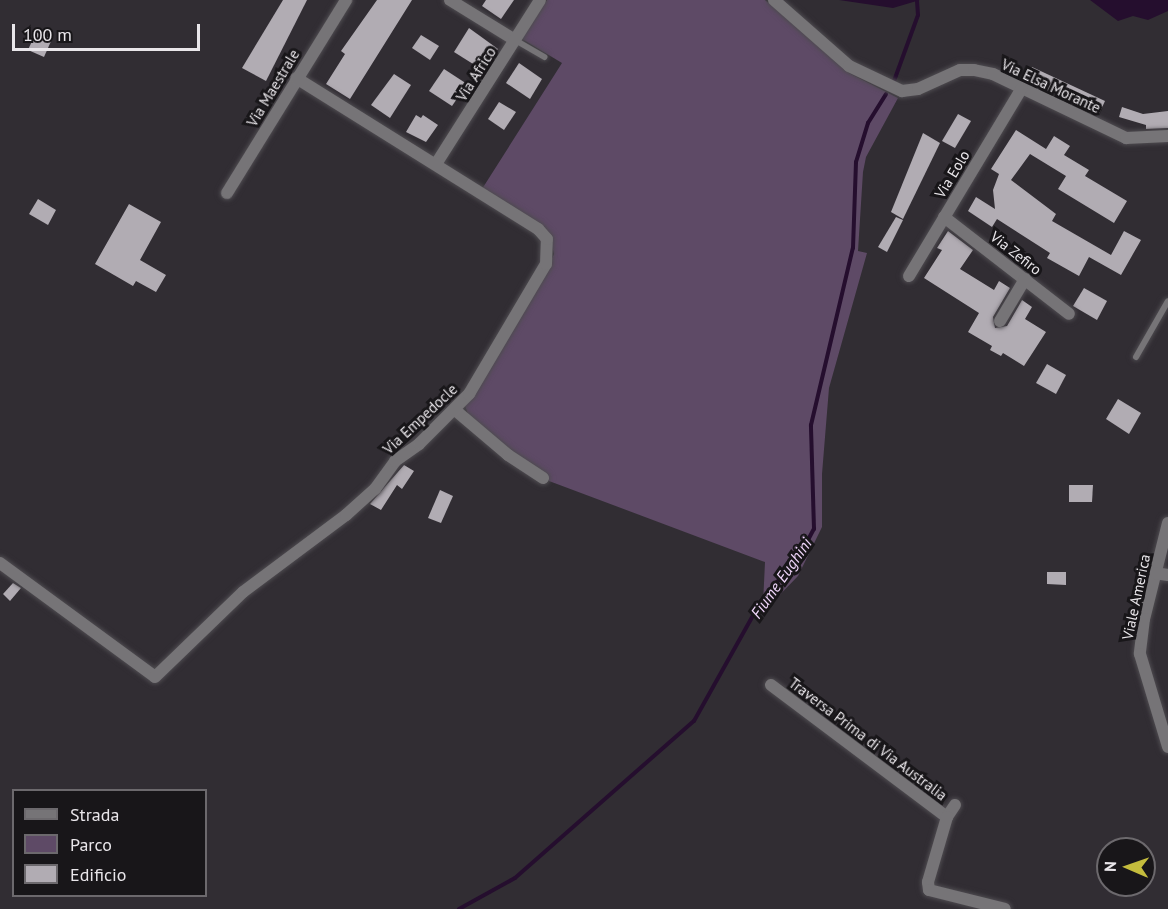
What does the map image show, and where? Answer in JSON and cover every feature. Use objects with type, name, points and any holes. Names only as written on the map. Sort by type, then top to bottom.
[{"type":"street","name":"Via Maestrale","points":[[227,193],[346,0]]},
{"type":"street","points":[[450,0],[515,40]]},
{"type":"street","name":"Via Africo","points":[[436,164],[540,0]]},
{"type":"street","name":"Via Elsa Morante","points":[[774,0],[849,66],[902,91],[918,90],[965,70],[993,74],[1126,138],[1168,136]]},
{"type":"street","name":"Via Empedocle","points":[[0,563],[155,677],[243,592],[346,515],[375,489],[395,461],[455,410],[469,394],[539,279],[549,249],[538,229],[296,78]]},
{"type":"street","name":"Via Eolo","points":[[909,276],[1022,88]]},
{"type":"street","name":"Via Zefiro","points":[[944,217],[1069,314]]},
{"type":"street","points":[[1000,321],[1025,279]]},
{"type":"street","points":[[455,410],[498,448],[543,478]]},
{"type":"street","name":"Viale America","points":[[1168,523],[1162,574],[1140,636],[1140,654],[1168,747]]},
{"type":"street","name":"Traversa Prima di Via Australia","points":[[771,685],[947,817]]},
{"type":"street","points":[[955,805],[947,817],[928,882],[930,891],[1005,909]]},
{"type":"lane","points":[[515,40],[544,57]]},
{"type":"lane","points":[[1136,357],[1168,301]]},
{"type":"green space","points":[[547,0],[765,0],[849,73],[898,98],[866,157],[863,172],[858,251],[867,253],[829,388],[822,474],[822,527],[798,576],[768,607],[763,604],[765,562],[549,481],[548,475],[527,464],[468,414],[465,406],[544,277],[554,254],[550,237],[482,189],[562,63],[522,39]]},
{"type":"shaded area","points":[[839,0],[920,0],[893,8]]},
{"type":"shaded area","points":[[1090,0],[1168,0],[1168,11],[1148,20],[1133,16],[1118,21]]},
{"type":"building","points":[[283,0],[307,0],[266,81],[242,68]]},
{"type":"building","points":[[377,0],[412,0],[350,99],[326,84],[345,54],[341,51]]},
{"type":"building","points":[[486,0],[514,0],[501,19],[482,6]]},
{"type":"building","points":[[469,28],[498,49],[481,69],[454,52]]},
{"type":"building","points":[[36,32],[52,39],[44,57],[28,50]]},
{"type":"building","points":[[421,35],[439,46],[430,60],[412,48]]},
{"type":"building","points":[[519,63],[542,79],[530,99],[506,83]]},
{"type":"building","points":[[1032,67],[1105,101],[1099,114],[1026,81]]},
{"type":"building","points":[[444,69],[467,84],[452,106],[429,91]]},
{"type":"building","points":[[394,74],[411,85],[390,118],[371,105]]},
{"type":"building","points":[[499,102],[516,112],[504,130],[488,119]]},
{"type":"building","points":[[1122,107],[1143,114],[1168,111],[1168,128],[1146,129],[1146,125],[1119,117]]},
{"type":"building","points":[[958,114],[971,121],[955,148],[942,141]]},
{"type":"building","points":[[416,115],[421,118],[423,115],[438,125],[426,142],[406,132]]},
{"type":"building","points":[[1016,130],[1046,149],[1054,136],[1070,146],[1064,155],[1089,170],[1085,176],[1127,201],[1114,223],[1058,189],[1066,176],[1030,154],[1011,180],[1056,214],[1052,221],[1111,255],[1124,231],[1141,240],[1121,275],[1089,257],[1079,276],[1047,258],[1050,253],[997,219],[992,227],[968,211],[976,197],[995,209],[993,190],[999,174],[991,169]]},
{"type":"building","points":[[923,133],[940,143],[903,219],[891,212]]},
{"type":"building","points":[[943,183],[952,188],[946,198],[937,193]]},
{"type":"building","points":[[38,199],[56,210],[48,225],[29,214]]},
{"type":"building","points":[[129,204],[161,222],[140,260],[166,275],[156,292],[136,281],[133,286],[95,264]]},
{"type":"building","points":[[896,217],[903,220],[887,252],[878,247]]},
{"type":"building","points":[[948,231],[973,250],[960,269],[994,290],[999,281],[1010,288],[993,317],[995,328],[1007,326],[1022,300],[1032,307],[1025,319],[1046,332],[1024,366],[1003,353],[1001,356],[990,350],[992,346],[968,332],[979,313],[924,278],[942,250],[937,248]]},
{"type":"building","points":[[1084,288],[1107,301],[1097,320],[1073,306]]},
{"type":"building","points":[[1047,364],[1066,375],[1056,394],[1036,383]]},
{"type":"building","points":[[1118,399],[1141,413],[1129,434],[1106,419]]},
{"type":"building","points":[[404,465],[414,471],[402,489],[397,485],[381,510],[370,504]]},
{"type":"building","points":[[1069,485],[1093,485],[1092,502],[1069,502]]},
{"type":"building","points":[[440,490],[453,496],[441,523],[428,518]]},
{"type":"building","points":[[1047,572],[1066,572],[1066,585],[1047,584]]},
{"type":"building","points":[[13,583],[21,588],[10,601],[3,594]]},
{"type":"waterway","name":"Fiume Eughini","points":[[894,81],[918,15],[917,1]]},
{"type":"waterway","name":"Fiume Eughini","points":[[459,909],[515,878],[694,721],[761,601],[800,555],[814,529],[811,425],[853,248],[856,162],[868,123],[886,94]]}]
